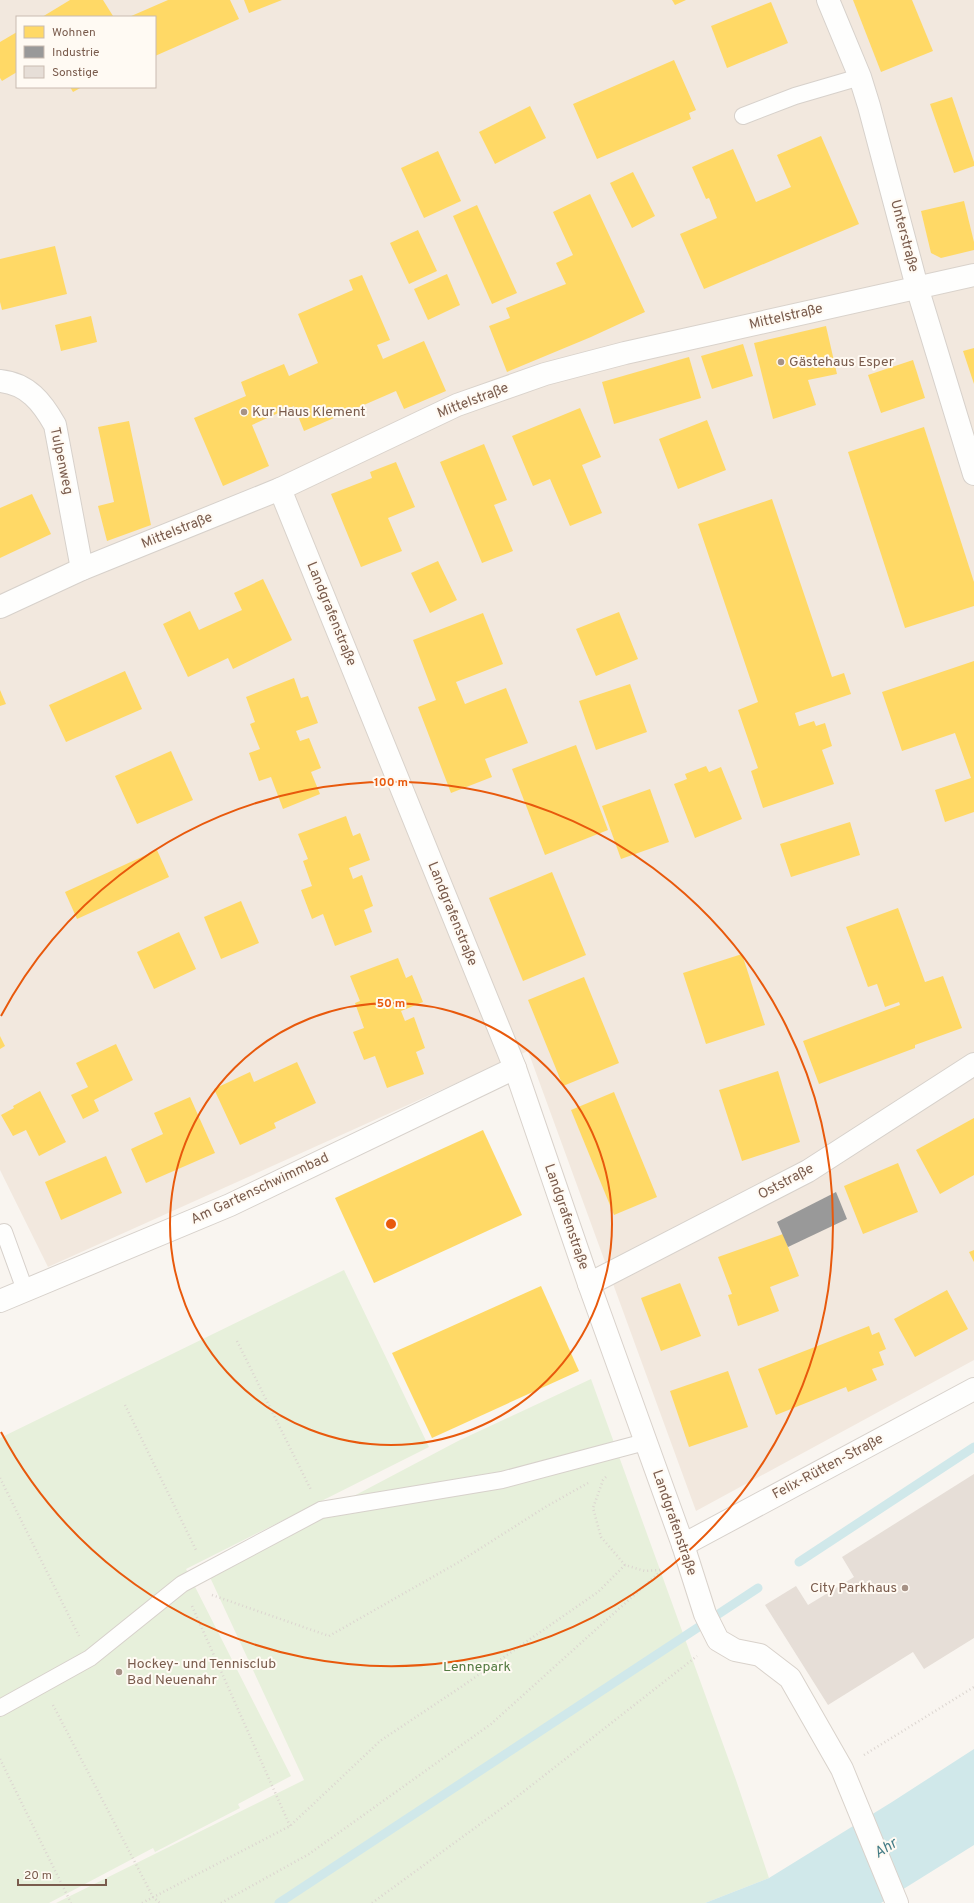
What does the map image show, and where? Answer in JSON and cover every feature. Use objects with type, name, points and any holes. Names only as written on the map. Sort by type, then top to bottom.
[{"type":"street","name":"Unterstraße","points":[[828,0],[860,77],[917,287],[974,474]]},
{"type":"street","name":"Mittelstraße","points":[[0,607],[82,570],[280,489],[457,405],[545,374],[625,353],[974,275]]},
{"type":"street","name":"Tulpenweg","points":[[0,381],[14,382],[32,394],[44,406],[55,425],[82,570]]},
{"type":"street","name":"Landgrafenstraße","points":[[280,489],[515,1068],[589,1284],[711,1628]]},
{"type":"street","name":"Oststraße","points":[[589,1284],[808,1171],[974,1064]]},
{"type":"street","name":"Am Gartenschwimmbad","points":[[0,1301],[230,1205],[515,1068]]},
{"type":"street","name":"Felix-Rütten-Straße","points":[[686,1554],[740,1514],[974,1390]]},
{"type":"street","points":[[711,1628],[735,1650],[760,1655],[790,1678],[842,1769],[897,1903]]},
{"type":"lane","points":[[743,116],[795,96],[860,77]]},
{"type":"lane","points":[[4,1232],[26,1290]]},
{"type":"lane","points":[[0,1708],[90,1658],[182,1584],[321,1510],[502,1480],[645,1442]]},
{"type":"path","points":[[237,1340],[321,1510]]},
{"type":"path","points":[[125,1405],[206,1572]]},
{"type":"path","points":[[600,1476],[608,1474],[604,1480],[593,1508],[601,1537],[624,1565],[645,1571],[662,1570]]},
{"type":"path","points":[[0,1478],[90,1658]]},
{"type":"path","points":[[182,1584],[329,1636],[460,1562],[547,1506],[593,1480]]},
{"type":"path","points":[[221,1903],[309,1854],[491,1724],[662,1570],[686,1554]]},
{"type":"path","points":[[142,1903],[290,1826],[380,1741],[461,1688],[598,1592],[624,1565]]},
{"type":"path","points":[[182,1584],[290,1826]]},
{"type":"path","points":[[372,1903],[515,1798],[711,1628]]},
{"type":"path","points":[[42,1685],[153,1897],[160,1903]]},
{"type":"path","points":[[842,1769],[974,1687]]},
{"type":"path","points":[[0,1759],[71,1903]]},
{"type":"shaded area","points":[[0,0],[974,0],[974,1360],[696,1511],[528,1051],[48,1267],[0,1170]]},
{"type":"green space","name":"Hockey- und Tennisclub Bad Neuenahr","points":[[344,1270],[429,1447],[186,1569],[291,1776],[238,1804],[240,1808],[155,1852],[153,1848],[49,1903],[0,1903],[0,1438]]},
{"type":"green space","name":"Lennepark","points":[[591,1379],[736,1780],[769,1878],[705,1903],[56,1903],[304,1780],[208,1573],[458,1441]]},
{"type":"water","name":"Ahr","points":[[974,1749],[974,1845],[881,1903],[705,1903],[769,1878]]},
{"type":"building: Wohnen","points":[[70,0],[103,0],[113,16],[44,16]]},
{"type":"building: Wohnen","points":[[168,0],[230,0],[239,19],[156,56],[156,16],[131,16]]},
{"type":"building: Wohnen","points":[[244,0],[282,0],[249,13]]},
{"type":"building: Wohnen","points":[[672,0],[686,0],[675,5]]},
{"type":"building: Wohnen","points":[[853,0],[912,0],[933,51],[881,72]]},
{"type":"building: Wohnen","points":[[771,2],[788,43],[727,68],[711,26]]},
{"type":"building: Wohnen","points":[[16,33],[16,73],[2,81],[0,78],[0,42]]},
{"type":"building: Wohnen","points":[[674,60],[696,110],[689,113],[691,119],[597,159],[573,104]]},
{"type":"building: Wohnen","points":[[71,88],[80,88],[73,92]]},
{"type":"building: Wohnen","points":[[952,97],[974,162],[974,166],[954,173],[930,104]]},
{"type":"building: Wohnen","points":[[530,106],[546,138],[495,164],[479,132]]},
{"type":"building: Wohnen","points":[[821,136],[859,224],[704,289],[680,234],[717,218],[709,198],[706,199],[692,167],[733,149],[756,202],[791,187],[777,155]]},
{"type":"building: Wohnen","points":[[438,151],[461,201],[424,218],[401,168]]},
{"type":"building: Wohnen","points":[[633,172],[655,216],[632,228],[610,183]]},
{"type":"building: Wohnen","points":[[590,194],[645,312],[591,337],[507,372],[489,326],[510,318],[506,308],[566,284],[556,263],[573,255],[553,212]]},
{"type":"building: Wohnen","points":[[964,201],[974,242],[974,250],[941,258],[931,253],[921,211]]},
{"type":"building: Wohnen","points":[[477,205],[517,293],[492,304],[453,216]]},
{"type":"building: Wohnen","points":[[418,230],[437,271],[409,284],[390,243]]},
{"type":"building: Wohnen","points":[[55,246],[67,294],[2,310],[0,302],[0,259]]},
{"type":"building: Wohnen","points":[[447,274],[460,305],[428,320],[414,289]]},
{"type":"building: Wohnen","name":"Kur Haus Klement","points":[[362,275],[390,340],[377,345],[383,359],[424,341],[446,391],[404,409],[396,391],[304,431],[294,406],[252,425],[269,466],[223,486],[194,418],[246,396],[241,382],[284,364],[289,376],[318,363],[298,314],[353,290],[349,280]]},
{"type":"building: Wohnen","points":[[91,316],[97,342],[61,351],[55,325]]},
{"type":"building: Wohnen","name":"Gästehaus Esper","points":[[826,326],[837,374],[808,380],[816,405],[773,419],[754,343]]},
{"type":"building: Wohnen","points":[[743,344],[753,376],[712,389],[701,356]]},
{"type":"building: Wohnen","points":[[974,348],[974,384],[963,351]]},
{"type":"building: Wohnen","points":[[689,357],[701,398],[614,424],[602,382]]},
{"type":"building: Wohnen","points":[[913,360],[925,398],[881,413],[868,375]]},
{"type":"building: Wohnen","points":[[580,408],[601,457],[582,465],[602,513],[570,526],[550,479],[533,486],[512,436]]},
{"type":"building: Wohnen","points":[[707,420],[726,470],[678,489],[659,439]]},
{"type":"building: Wohnen","points":[[129,421],[151,525],[107,541],[98,506],[114,502],[98,427]]},
{"type":"building: Wohnen","points":[[924,427],[974,582],[974,606],[905,628],[848,452]]},
{"type":"building: Wohnen","points":[[484,444],[507,500],[494,505],[513,551],[482,563],[440,462]]},
{"type":"building: Wohnen","points":[[396,462],[415,507],[388,518],[402,551],[361,567],[331,494],[372,478],[370,472]]},
{"type":"building: Wohnen","points":[[32,494],[51,534],[0,558],[0,508]]},
{"type":"building: Wohnen","points":[[772,499],[832,677],[844,673],[851,694],[795,713],[799,726],[814,721],[816,726],[825,723],[832,746],[822,750],[834,784],[763,808],[751,771],[758,768],[738,710],[758,702],[698,524]]},
{"type":"building: Wohnen","points":[[438,561],[457,600],[430,613],[411,573]]},
{"type":"building: Wohnen","points":[[263,579],[292,640],[233,669],[228,658],[188,677],[163,624],[190,611],[199,630],[242,610],[234,593]]},
{"type":"building: Wohnen","points":[[619,612],[638,659],[596,676],[576,629]]},
{"type":"building: Wohnen","points":[[483,613],[503,664],[456,682],[465,704],[506,688],[528,743],[485,759],[492,777],[451,793],[418,707],[436,700],[413,640]]},
{"type":"building: Wohnen","points":[[974,661],[974,812],[945,822],[935,790],[971,778],[955,733],[902,751],[882,692]]},
{"type":"building: Wohnen","points":[[125,671],[142,709],[66,742],[49,705]]},
{"type":"building: Wohnen","points":[[294,678],[301,698],[308,696],[318,723],[296,731],[300,741],[309,738],[321,768],[311,772],[320,794],[283,809],[271,777],[259,781],[249,753],[260,749],[250,724],[255,722],[246,697]]},
{"type":"building: Wohnen","points":[[630,684],[647,732],[596,750],[579,701]]},
{"type":"building: Wohnen","points":[[0,690],[6,704],[0,706]]},
{"type":"building: Wohnen","points":[[576,745],[608,830],[545,855],[512,769]]},
{"type":"building: Wohnen","points":[[171,751],[193,800],[137,824],[115,776]]},
{"type":"building: Wohnen","points":[[706,766],[709,772],[721,767],[742,819],[695,838],[674,784],[687,779],[685,774]]},
{"type":"building: Wohnen","points":[[650,789],[669,842],[621,859],[602,806]]},
{"type":"building: Wohnen","points":[[346,816],[353,836],[360,833],[370,860],[349,868],[353,879],[362,875],[373,906],[364,910],[372,932],[335,946],[323,914],[312,919],[301,890],[312,886],[303,861],[308,859],[298,834]]},
{"type":"building: Wohnen","points":[[850,822],[860,855],[791,877],[780,844]]},
{"type":"building: Wohnen","points":[[157,850],[169,877],[77,919],[65,892]]},
{"type":"building: Wohnen","points":[[552,872],[586,955],[523,981],[489,898]]},
{"type":"building: Wohnen","points":[[241,901],[259,943],[221,959],[204,917]]},
{"type":"building: Wohnen","points":[[898,908],[925,982],[943,976],[962,1028],[915,1045],[915,1048],[819,1084],[803,1041],[900,1005],[899,1002],[885,1007],[877,984],[868,987],[846,927]]},
{"type":"building: Wohnen","points":[[179,932],[196,969],[154,989],[137,952]]},
{"type":"building: Wohnen","points":[[742,954],[765,1025],[706,1044],[683,973]]},
{"type":"building: Wohnen","points":[[398,958],[406,978],[412,975],[423,1002],[401,1011],[405,1021],[414,1017],[425,1048],[416,1052],[424,1074],[387,1088],[375,1056],[364,1060],[353,1032],[364,1028],[355,1003],[360,1001],[350,976]]},
{"type":"building: Wohnen","points":[[584,977],[619,1063],[563,1086],[528,1000]]},
{"type":"building: Wohnen","points":[[0,1036],[5,1046],[0,1049]]},
{"type":"building: Wohnen","points":[[116,1044],[133,1080],[94,1100],[99,1111],[83,1119],[71,1095],[88,1087],[76,1063]]},
{"type":"building: Wohnen","points":[[297,1062],[316,1103],[274,1123],[276,1128],[240,1145],[214,1089],[250,1072],[254,1082]]},
{"type":"building: Wohnen","points":[[778,1071],[800,1142],[742,1161],[719,1090]]},
{"type":"building: Wohnen","points":[[40,1091],[66,1142],[39,1156],[26,1130],[13,1136],[1,1115],[14,1108],[13,1106]]},
{"type":"building: Wohnen","points":[[614,1092],[657,1197],[614,1215],[571,1110]]},
{"type":"building: Wohnen","points":[[190,1097],[215,1153],[146,1183],[131,1149],[163,1134],[154,1113]]},
{"type":"building: Wohnen","points":[[974,1118],[974,1175],[940,1194],[916,1150]]},
{"type":"building: Wohnen","points":[[483,1130],[522,1215],[374,1283],[335,1198]]},
{"type":"building: Wohnen","points":[[106,1156],[122,1193],[61,1220],[45,1182]]},
{"type":"building: Wohnen","points":[[898,1163],[918,1212],[863,1234],[844,1186]]},
{"type":"building: Wohnen","points":[[783,1234],[799,1276],[770,1287],[779,1311],[738,1326],[728,1295],[732,1294],[718,1257]]},
{"type":"building: Wohnen","points":[[974,1250],[974,1262],[969,1252]]},
{"type":"building: Wohnen","points":[[680,1283],[701,1336],[661,1351],[641,1298]]},
{"type":"building: Wohnen","points":[[541,1286],[579,1371],[432,1438],[392,1353]]},
{"type":"building: Wohnen","points":[[947,1290],[968,1329],[915,1357],[894,1319]]},
{"type":"building: Wohnen","points":[[869,1326],[872,1335],[879,1332],[886,1349],[879,1352],[884,1365],[872,1369],[877,1380],[848,1392],[846,1387],[776,1415],[758,1369]]},
{"type":"building: Wohnen","points":[[728,1371],[748,1427],[689,1447],[670,1391]]},
{"type":"building: Industrie","points":[[836,1192],[847,1219],[788,1247],[777,1222]]},
{"type":"building: Sonstige","name":"City Parkhaus","points":[[974,1474],[974,1638],[924,1669],[913,1652],[828,1705],[765,1605],[796,1586],[808,1605],[854,1577],[842,1557]]},
{"type":"waterway","points":[[799,1562],[974,1447]]},
{"type":"waterway","points":[[279,1903],[758,1588]]},
{"type":"place","name":"Gästehaus Esper","points":[[781,362]]},
{"type":"place","name":"Kur Haus Klement","points":[[244,412]]},
{"type":"place","name":"City Parkhaus","points":[[905,1588]]},
{"type":"place","name":"Hockey- und Tennisclub Bad Neuenahr","points":[[119,1672]]}]
